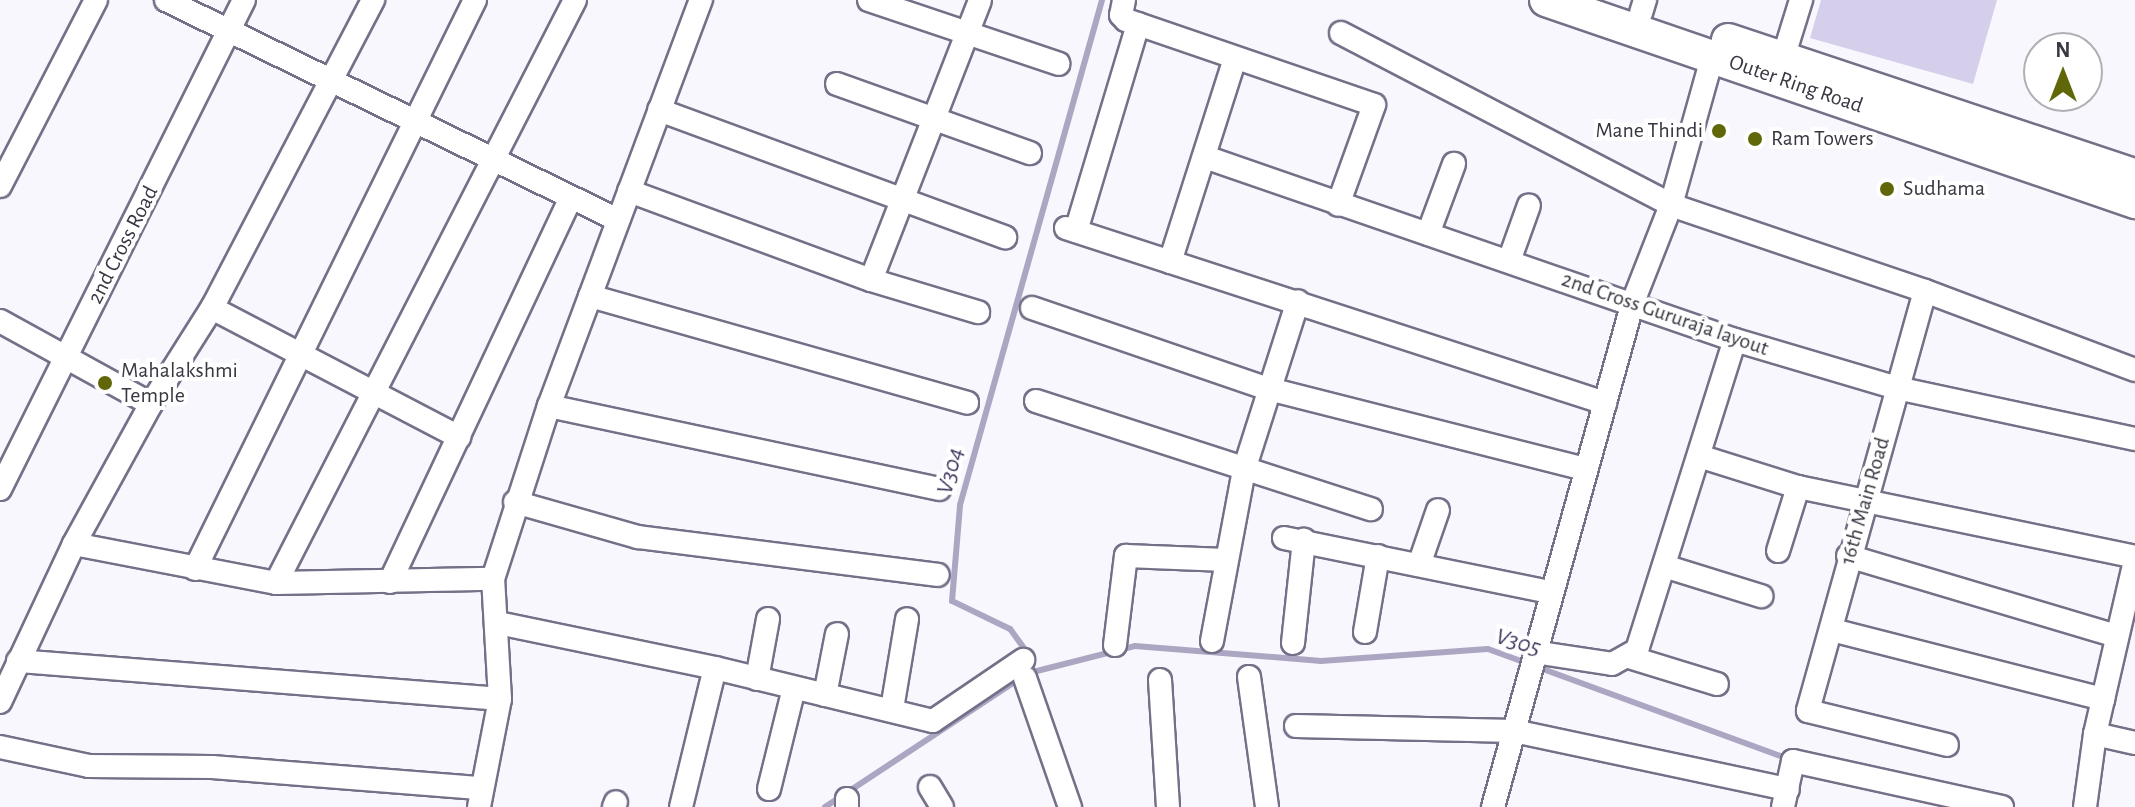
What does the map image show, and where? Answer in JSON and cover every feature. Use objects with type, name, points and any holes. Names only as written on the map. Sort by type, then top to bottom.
[{"type":"highway","name":"Outer Ring Road","points":[[1546,0],[2135,202]]},
{"type":"highway","name":"Outer Ring Road","points":[[1604,0],[1643,6],[2135,175]]},
{"type":"street","points":[[0,186],[96,0]]},
{"type":"street","points":[[166,0],[332,84],[618,220]]},
{"type":"street","name":"2nd Cross Road","points":[[0,489],[244,0]]},
{"type":"street","points":[[0,702],[74,544],[151,404],[212,308],[332,84],[373,0]]},
{"type":"street","points":[[195,569],[296,356],[475,0]]},
{"type":"street","points":[[276,583],[376,394],[575,0]]},
{"type":"street","points":[[0,747],[89,766],[212,767],[480,798],[500,699],[498,623],[493,579],[515,502],[549,406],[701,0]]},
{"type":"street","points":[[869,0],[1059,64]]},
{"type":"street","points":[[871,280],[930,117],[980,0]]},
{"type":"street","points":[[1124,0],[1121,15],[1138,24],[1374,105],[1338,205]]},
{"type":"street","points":[[1784,55],[1801,0]]},
{"type":"street","points":[[1138,24],[1071,230],[1298,301],[1605,403]]},
{"type":"street","points":[[1341,33],[1671,205],[1925,291],[2135,370]]},
{"type":"street","points":[[1493,807],[1550,592],[1633,302],[1671,205],[1713,55]]},
{"type":"street","points":[[1170,262],[1235,58]]},
{"type":"street","points":[[837,84],[1030,153]]},
{"type":"street","points":[[659,110],[1005,237]]},
{"type":"street","name":"2nd Cross Gururaja layout","points":[[1205,157],[1217,157],[1338,205],[1633,302],[1735,340],[1897,388],[2135,439]]},
{"type":"street","points":[[1428,234],[1454,164]]},
{"type":"street","points":[[629,191],[871,280],[978,312]]},
{"type":"street","points":[[390,582],[571,197]]},
{"type":"street","points":[[1509,261],[1529,205]]},
{"type":"street","name":"16th Main Road","points":[[1925,291],[1867,502],[1848,556],[1832,630],[1808,711],[1947,745]]},
{"type":"street","points":[[590,296],[967,403]]},
{"type":"street","points":[[1212,641],[1244,470],[1298,301]]},
{"type":"street","points":[[212,308],[296,356],[459,437]]},
{"type":"street","points":[[1032,308],[1269,389],[1586,469]]},
{"type":"street","points":[[0,321],[151,404]]},
{"type":"street","points":[[1532,661],[1612,664],[1637,650],[1735,340]]},
{"type":"street","points":[[1036,401],[1371,509]]},
{"type":"street","points":[[549,406],[939,489]]},
{"type":"street","points":[[1699,456],[1798,487],[2135,559],[2124,627],[2095,734],[2085,807]]},
{"type":"street","points":[[1778,551],[1798,487]]},
{"type":"street","points":[[515,502],[638,537],[938,575]]},
{"type":"street","points":[[1419,565],[1438,510]]},
{"type":"street","points":[[1293,643],[1294,539],[1550,592]]},
{"type":"street","points":[[74,544],[276,583],[493,579]]},
{"type":"street","points":[[1115,645],[1126,556],[1226,560]]},
{"type":"street","points":[[1365,632],[1378,556]]},
{"type":"street","points":[[1848,556],[2124,627]]},
{"type":"street","points":[[1664,566],[1761,596]]},
{"type":"street","points":[[757,679],[768,619]]},
{"type":"street","points":[[892,709],[907,619]]},
{"type":"street","points":[[498,623],[715,668],[933,721],[1024,669],[1070,807]]},
{"type":"street","points":[[1832,630],[2103,699]]},
{"type":"street","points":[[825,695],[837,634]]},
{"type":"street","points":[[1629,657],[1717,684]]},
{"type":"street","points":[[18,661],[500,699]]},
{"type":"street","points":[[681,807],[715,668]]},
{"type":"street","points":[[1249,677],[1267,807]]},
{"type":"street","points":[[1160,680],[1168,807]]},
{"type":"street","points":[[769,789],[794,688]]},
{"type":"street","points":[[1296,726],[1514,731],[1785,798],[1793,761],[2002,807]]},
{"type":"street","points":[[2095,734],[2135,743]]},
{"type":"street","points":[[930,787],[942,807]]},
{"type":"shaded area","points":[[1821,0],[1997,0],[1973,84],[1810,38]]},
{"type":"waterway","name":"V304","points":[[1029,655],[1010,629],[952,601],[960,505],[1102,0]]},
{"type":"waterway","name":"V305","points":[[1029,673],[1135,646],[1321,661],[1488,649],[1789,759]]},
{"type":"waterway","name":"V304","points":[[825,807],[1019,679]]},
{"type":"place","name":"Mane Thindi","points":[[1719,131]]},
{"type":"place","name":"Ram Towers","points":[[1755,139]]},
{"type":"place","name":"Sudhama","points":[[1887,189]]},
{"type":"place","name":"Mahalakshmi Temple","points":[[105,383]]}]
